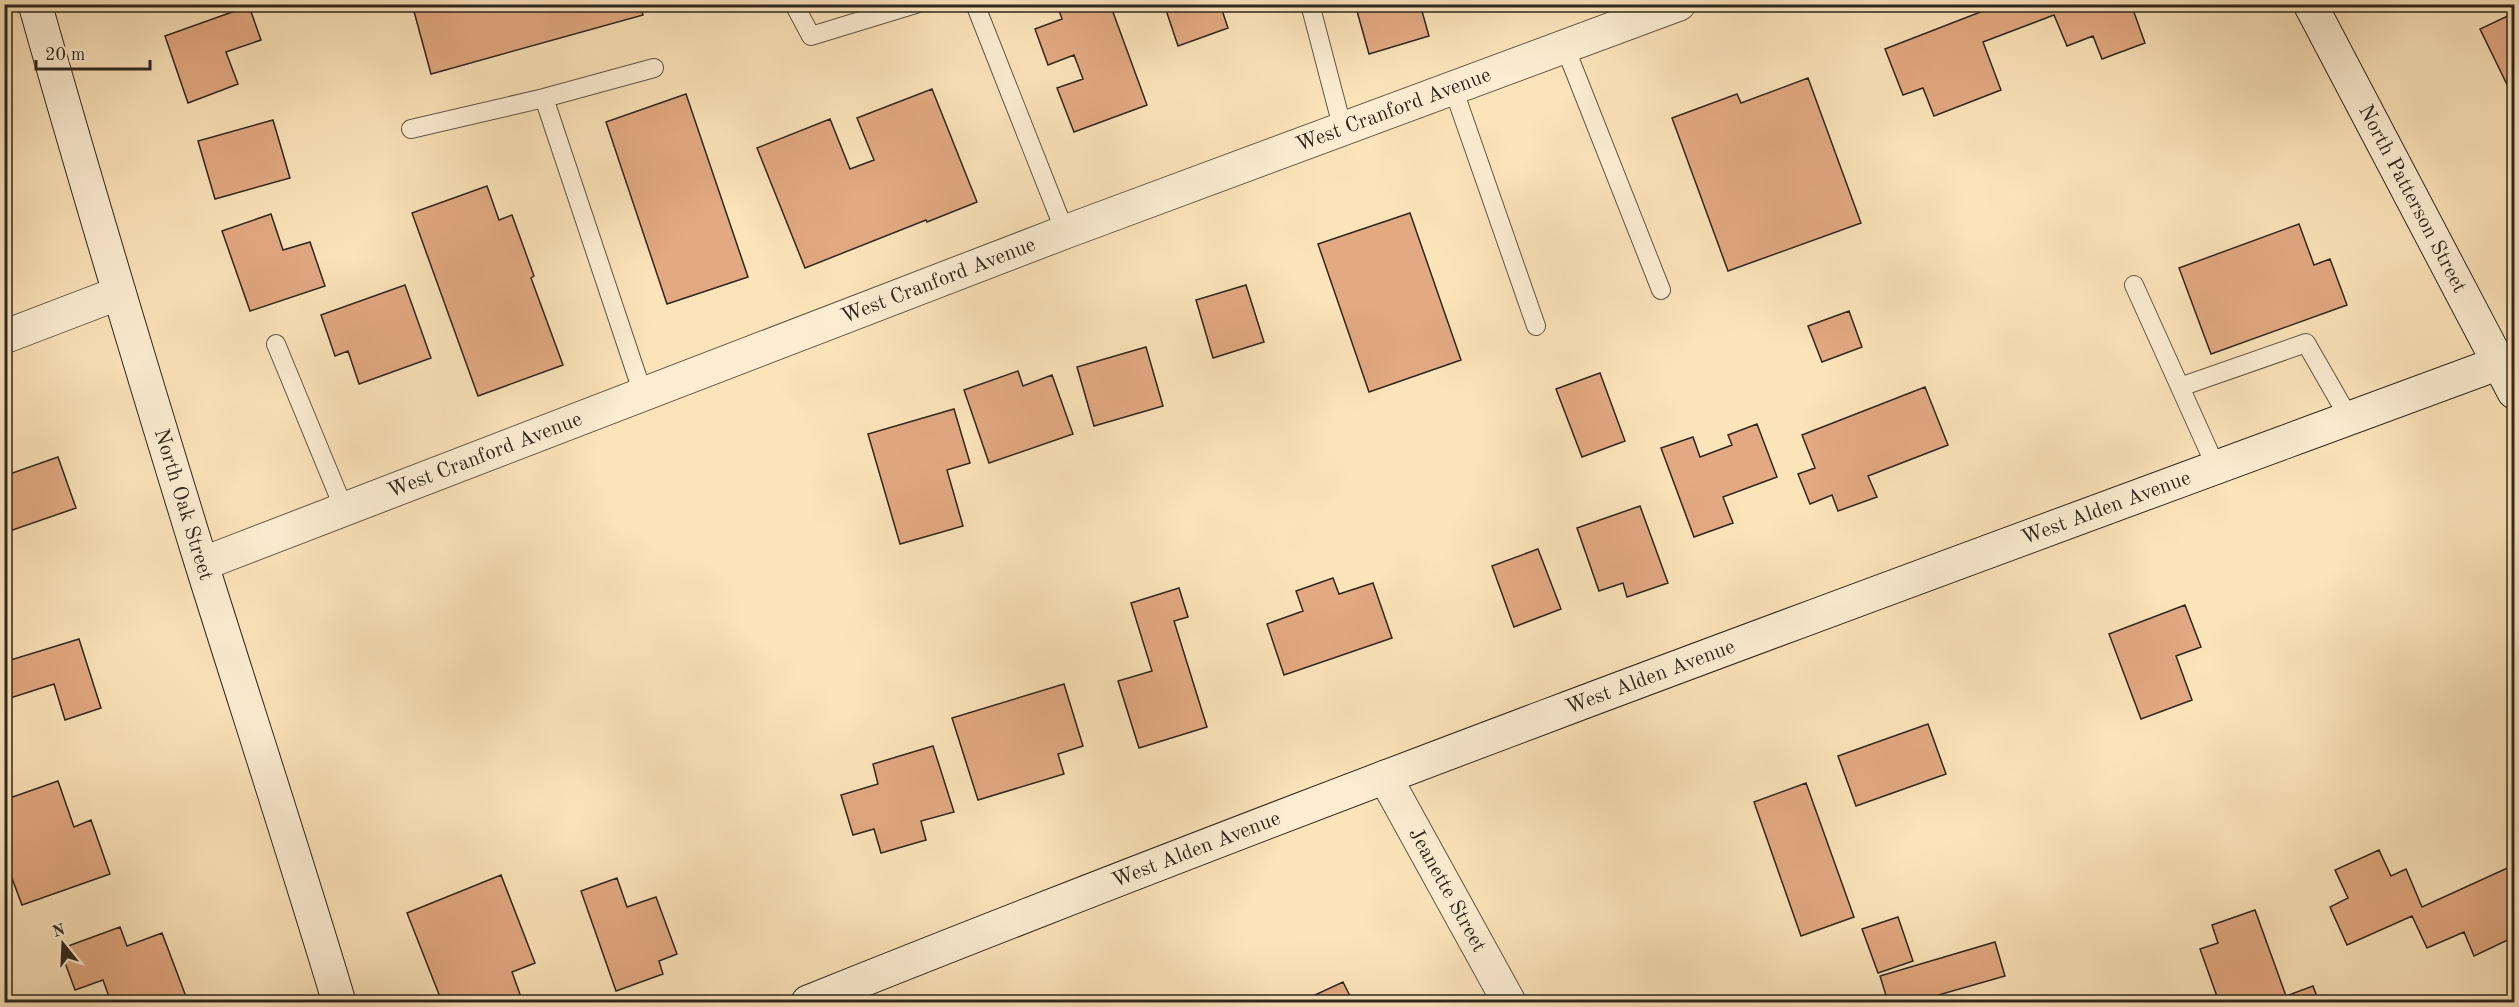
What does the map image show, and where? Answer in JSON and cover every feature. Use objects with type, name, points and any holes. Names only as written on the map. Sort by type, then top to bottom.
[{"type":"street","name":"North Oak Street","points":[[35,4],[119,292],[202,564],[295,852],[339,1002]]},
{"type":"street","name":"West Cranford Avenue","points":[[202,564],[1065,232],[1679,4]]},
{"type":"street","name":"North Patterson Street","points":[[2310,4],[2507,360],[2514,392]]},
{"type":"street","points":[[4,337],[119,292]]},
{"type":"street","name":"West Alden Avenue","points":[[808,1002],[1117,879],[1385,777],[2507,360]]},
{"type":"street","name":"Jeanette Street","points":[[1385,777],[1509,1002]]},
{"type":"lane","points":[[794,4],[812,36],[916,4]]},
{"type":"lane","points":[[975,4],[1065,232]]},
{"type":"lane","points":[[1310,4],[1343,130]]},
{"type":"lane","points":[[1565,47],[1661,290]]},
{"type":"lane","points":[[411,129],[544,98],[654,68]]},
{"type":"lane","points":[[1453,88],[1536,326]]},
{"type":"lane","points":[[544,98],[643,394]]},
{"type":"lane","points":[[2134,285],[2216,467]]},
{"type":"lane","points":[[2180,387],[2306,343],[2349,418]]},
{"type":"lane","points":[[276,344],[344,509]]},
{"type":"building","points":[[412,4],[640,4],[643,15],[431,74]]},
{"type":"building","points":[[1057,4],[1110,4],[1147,105],[1074,132],[1057,88],[1083,79],[1074,55],[1048,65],[1035,29],[1062,19]]},
{"type":"building","points":[[1164,4],[1220,4],[1228,28],[1178,46]]},
{"type":"building","points":[[1331,4],[1352,4],[1333,10]]},
{"type":"building","points":[[1355,4],[1420,4],[1429,36],[1369,54]]},
{"type":"building","points":[[2001,4],[2131,4],[2145,43],[2102,59],[2093,36],[2067,46],[2054,15],[1983,42],[2001,90],[1934,116],[1923,88],[1903,95],[1885,49]]},
{"type":"building","points":[[249,6],[261,40],[226,52],[238,84],[188,103],[165,36]]},
{"type":"building","points":[[2514,13],[2514,99],[2480,29]]},
{"type":"building","points":[[1808,78],[1861,223],[1728,271],[1672,118],[1737,94],[1741,103]]},
{"type":"building","points":[[932,89],[977,202],[805,268],[757,148],[830,119],[850,169],[874,160],[857,118]]},
{"type":"building","points":[[686,94],[748,277],[667,304],[606,122]]},
{"type":"building","points":[[273,120],[290,178],[215,199],[198,141]]},
{"type":"building","points":[[487,186],[499,220],[512,215],[534,276],[531,278],[563,365],[478,396],[412,213]]},
{"type":"building","points":[[1410,213],[1461,360],[1369,392],[1318,244]]},
{"type":"building","points":[[271,214],[283,250],[310,242],[325,286],[250,311],[222,231]]},
{"type":"building","points":[[2299,224],[2314,265],[2330,259],[2347,305],[2211,354],[2179,268]]},
{"type":"building","points":[[405,285],[431,358],[359,384],[348,351],[335,356],[321,315]]},
{"type":"building","points":[[1246,285],[1264,342],[1213,358],[1196,300]]},
{"type":"building","points":[[1849,311],[1862,347],[1822,362],[1808,326]]},
{"type":"building","points":[[1146,347],[1163,406],[1094,426],[1077,367]]},
{"type":"building","points":[[1018,371],[1023,386],[1052,375],[1073,434],[989,463],[964,390]]},
{"type":"building","points":[[1600,373],[1625,441],[1582,457],[1556,389]]},
{"type":"building","points":[[1925,387],[1948,445],[1868,476],[1877,497],[1838,511],[1832,495],[1810,504],[1798,474],[1815,468],[1802,435]]},
{"type":"building","points":[[954,409],[970,463],[947,470],[963,526],[900,544],[868,434]]},
{"type":"building","points":[[1757,424],[1777,477],[1723,497],[1733,523],[1694,537],[1661,448],[1693,437],[1700,457],[1732,445],[1728,435]]},
{"type":"building","points":[[58,457],[76,508],[4,533],[4,476]]},
{"type":"building","points":[[1640,506],[1668,583],[1627,597],[1623,583],[1599,591],[1577,528]]},
{"type":"building","points":[[1538,549],[1561,609],[1514,627],[1492,566]]},
{"type":"building","points":[[1333,578],[1339,594],[1373,583],[1392,638],[1284,675],[1267,624],[1303,611],[1296,591]]},
{"type":"building","points":[[1179,588],[1188,617],[1174,621],[1207,727],[1139,748],[1118,681],[1152,671],[1131,603]]},
{"type":"building","points":[[2185,605],[2201,647],[2176,656],[2192,700],[2141,719],[2109,634]]},
{"type":"building","points":[[79,639],[101,708],[65,720],[54,684],[4,700],[4,662]]},
{"type":"building","points":[[1064,684],[1083,746],[1058,754],[1064,774],[978,800],[952,718]]},
{"type":"building","points":[[1928,724],[1946,774],[1856,806],[1838,756]]},
{"type":"building","points":[[933,746],[954,812],[921,821],[926,840],[881,853],[874,829],[853,835],[841,795],[878,784],[873,764]]},
{"type":"building","points":[[58,781],[74,827],[91,820],[110,874],[22,905],[4,857],[4,800]]},
{"type":"building","points":[[1806,783],[1854,917],[1801,936],[1754,802]]},
{"type":"building","points":[[2379,850],[2391,876],[2406,869],[2422,907],[2514,865],[2514,937],[2474,956],[2464,932],[2427,948],[2412,916],[2347,945],[2330,907],[2348,898],[2335,870]]},
{"type":"building","points":[[501,875],[535,963],[512,972],[522,1000],[515,1002],[442,1002],[407,913]]},
{"type":"building","points":[[617,878],[627,907],[656,897],[677,954],[659,961],[663,974],[616,991],[581,891]]},
{"type":"building","points":[[2255,910],[2286,996],[2313,986],[2319,1002],[2219,1002],[2200,949],[2218,943],[2212,925]]},
{"type":"building","points":[[1898,917],[1913,961],[1878,973],[1862,929]]},
{"type":"building","points":[[120,927],[127,946],[162,933],[188,1002],[111,1002],[103,980],[75,990],[60,949]]},
{"type":"building","points":[[1995,942],[2005,976],[1914,1002],[1888,1002],[1880,976]]},
{"type":"building","points":[[1343,982],[1353,1002],[1302,1001]]},
{"type":"building","points":[[2157,996],[2160,1002],[2140,1002]]}]
